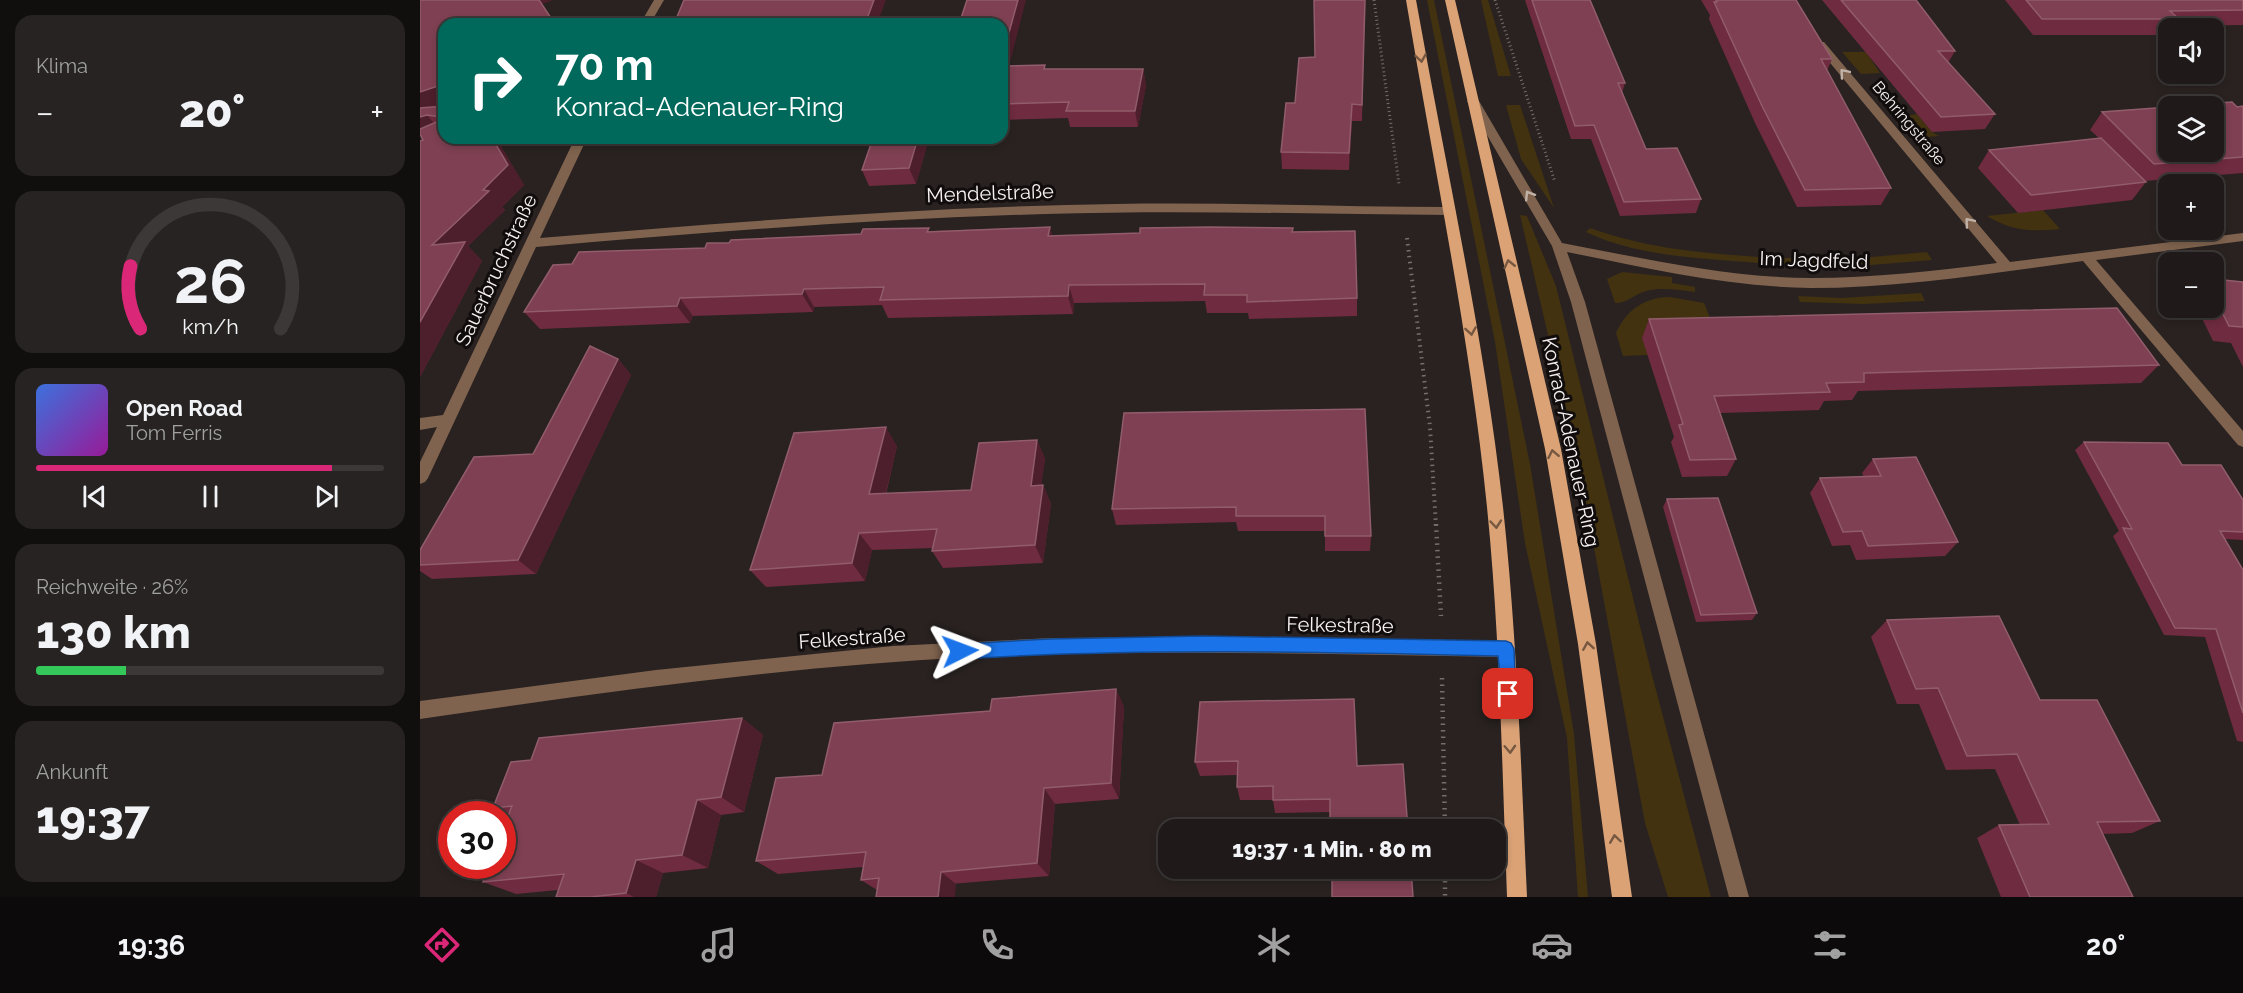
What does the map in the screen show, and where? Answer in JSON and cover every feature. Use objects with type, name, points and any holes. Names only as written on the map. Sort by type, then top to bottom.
[{"type":"main road","points":[[1411,0],[1472,332],[1495,506],[1506,649],[1517,897]]},
{"type":"main road","name":"Konrad-Adenauer-Ring","points":[[1450,0],[1470,96],[1553,449],[1587,644],[1622,897]]},
{"type":"street","points":[[648,18],[659,0]]},
{"type":"street","name":"Behringstraße","points":[[1813,36],[2007,267]]},
{"type":"street","points":[[1470,96],[1558,246]]},
{"type":"street","name":"Sauerbruchstraße","points":[[420,478],[579,144]]},
{"type":"street","name":"Mendelstraße","points":[[532,243],[720,226],[949,213],[1119,208],[1450,211]]},
{"type":"street","name":"Im Jagdfeld","points":[[1558,246],[1638,262],[1718,274],[1808,283],[1892,281],[2243,237]]},
{"type":"street","name":"Konrad-Adenauer-Ring","points":[[1558,246],[1578,302],[1738,897]]},
{"type":"street","points":[[2086,256],[2243,441]]},
{"type":"street","points":[[420,424],[448,420]]},
{"type":"street","name":"Felkestraße","points":[[420,710],[664,676],[848,658],[1049,646],[1203,643],[1506,649]]},
{"type":"path","points":[[1374,0],[1400,189]]},
{"type":"path","points":[[1495,0],[1558,190]]},
{"type":"path","points":[[1407,236],[1430,428],[1440,600]]},
{"type":"path","points":[[1443,694],[1445,819]]},
{"type":"path","points":[[1445,879],[1445,897]]},
{"type":"shaded area","points":[[1427,0],[1434,0],[1530,464],[1574,734],[1588,897],[1578,897],[1567,738],[1525,543],[1495,342]]},
{"type":"shaded area","points":[[1481,0],[1488,0],[1511,76],[1498,76]]},
{"type":"shaded area","points":[[1842,52],[1866,52],[1880,73],[1861,74]]},
{"type":"shaded area","points":[[1506,105],[1520,105],[1554,208],[1521,159]]},
{"type":"shaded area","points":[[1917,114],[1932,132],[1939,136],[1917,138],[1899,117]]},
{"type":"shaded area","points":[[2043,210],[2060,229],[2022,229],[2005,225],[1987,216]]},
{"type":"shaded area","points":[[1520,215],[1527,216],[1556,286],[1652,675],[1711,897],[1668,897],[1645,823],[1580,472]]},
{"type":"shaded area","points":[[1590,228],[1652,245],[1759,257],[1758,263],[1693,258],[1627,247],[1586,232]]},
{"type":"shaded area","points":[[1927,252],[1932,260],[1859,266],[1772,263],[1773,258],[1861,258]]},
{"type":"shaded area","points":[[1622,272],[1672,277],[1672,283],[1695,287],[1695,292],[1670,289],[1652,290],[1615,303],[1607,279]]},
{"type":"shaded area","points":[[1921,293],[1925,301],[1864,304],[1800,302],[1798,296],[1841,298]]},
{"type":"shaded area","points":[[1670,297],[1704,303],[1717,335],[1647,355],[1623,356],[1616,333],[1625,318],[1637,306],[1645,302]]},
{"type":"building","points":[[420,0],[539,0],[551,18],[438,18],[438,86],[420,92]]},
{"type":"building","points":[[684,0],[874,0],[867,18],[676,18]]},
{"type":"building","points":[[967,0],[1018,0],[1008,36],[1008,18],[961,18]]},
{"type":"building","points":[[1314,0],[1365,0],[1362,105],[1352,104],[1349,153],[1281,152],[1286,103],[1295,103],[1299,58],[1315,57]]},
{"type":"building","points":[[1532,0],[1590,0],[1625,83],[1618,83],[1646,149],[1677,148],[1701,199],[1624,202],[1594,125],[1575,126]]},
{"type":"building","points":[[1716,0],[1796,0],[1832,59],[1821,59],[1891,188],[1805,190],[1762,106],[1714,2],[1717,2]]},
{"type":"building","points":[[1841,0],[1916,0],[1955,51],[1938,51],[1995,114],[1941,117]]},
{"type":"building","points":[[2026,0],[2243,0],[2243,10],[2170,11],[2178,18],[2042,19]]},
{"type":"building","points":[[1045,65],[1044,69],[1143,69],[1135,111],[1066,111],[1069,102],[1008,104],[1008,66]]},
{"type":"building","points":[[2232,102],[2237,107],[2243,106],[2243,157],[2224,158],[2224,103]]},
{"type":"building","points":[[438,106],[438,117],[427,115],[420,117],[420,108]]},
{"type":"building","points":[[2158,108],[2158,162],[2179,162],[2154,164],[2102,112]]},
{"type":"building","points":[[438,121],[438,144],[496,144],[508,165],[483,190],[489,191],[432,245],[465,242],[420,322],[420,141],[423,140],[420,129]]},
{"type":"building","points":[[2101,138],[2146,182],[2031,195],[1989,150]]},
{"type":"building","points":[[871,144],[916,144],[909,168],[862,170]]},
{"type":"building","points":[[1050,227],[1048,236],[1140,233],[1140,228],[1293,228],[1292,232],[1355,231],[1357,298],[1247,302],[1247,295],[1204,295],[1205,284],[1069,285],[1068,296],[880,300],[884,287],[804,289],[802,294],[680,298],[677,306],[524,312],[553,265],[572,264],[579,252],[705,248],[707,243],[729,243],[731,240],[861,234],[863,229],[929,228],[927,232]]},
{"type":"building","points":[[2224,280],[2243,282],[2243,327],[2229,326],[2224,316]]},
{"type":"building","points":[[2117,308],[2159,365],[1864,373],[1864,382],[1826,383],[1830,392],[1714,396],[1736,459],[1690,460],[1679,425],[1683,424],[1649,319]]},
{"type":"building","points":[[590,346],[618,359],[518,560],[420,565],[420,550],[474,457],[533,454]]},
{"type":"building","points":[[1365,409],[1371,536],[1325,536],[1325,516],[1236,516],[1236,507],[1112,509],[1124,413]]},
{"type":"building","points":[[886,427],[869,494],[971,490],[979,443],[1037,440],[1031,486],[1043,485],[1035,545],[932,551],[937,529],[859,533],[852,563],[750,570],[794,433]]},
{"type":"building","points":[[2084,442],[2168,443],[2182,465],[2221,465],[2243,500],[2243,532],[2220,531],[2243,570],[2243,713],[2216,629],[2175,628],[2123,528],[2132,529]]},
{"type":"building","points":[[1916,457],[1958,542],[1868,546],[1862,531],[1843,532],[1820,478],[1881,476],[1873,459]]},
{"type":"building","points":[[1718,498],[1757,613],[1701,615],[1667,499]]},
{"type":"building","points":[[1999,616],[2040,700],[2097,700],[2160,821],[2097,822],[2133,897],[2030,897],[1999,825],[2049,824],[2017,754],[1967,756],[1938,688],[1916,689],[1887,620]]},
{"type":"building","points":[[1116,689],[1111,783],[1044,788],[1037,863],[941,872],[938,897],[876,897],[879,878],[861,880],[866,852],[756,861],[776,778],[822,775],[834,723],[990,711],[992,699]]},
{"type":"building","points":[[1354,699],[1357,766],[1403,764],[1407,819],[1330,819],[1330,799],[1273,800],[1273,786],[1237,787],[1238,761],[1195,762],[1200,702]]},
{"type":"building","points":[[742,718],[721,797],[697,800],[682,855],[636,860],[626,893],[591,897],[556,897],[564,874],[516,879],[516,801],[496,801],[511,762],[531,760],[539,738]]},
{"type":"building","points":[[484,879],[513,879],[483,882]]},
{"type":"building","points":[[1332,879],[1412,879],[1413,897],[1332,897]]},
{"type":"route","points":[[960,651],[1049,646],[1203,643],[1506,649],[1508,694]]}]
